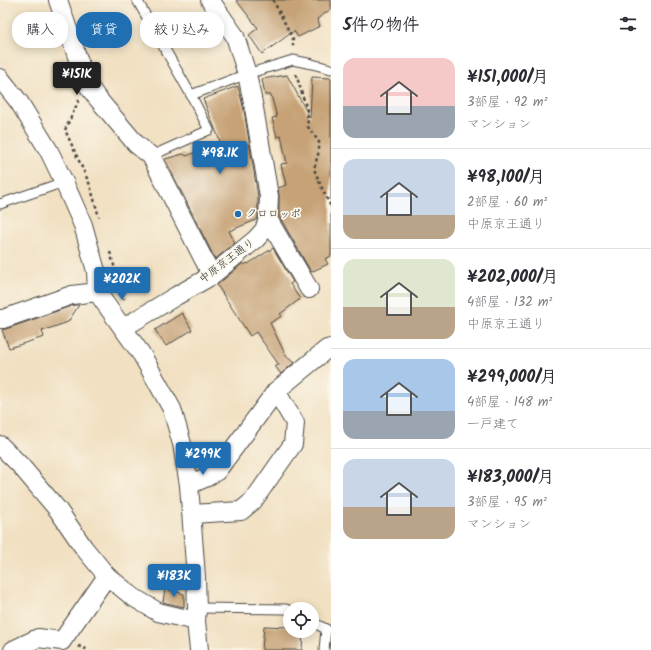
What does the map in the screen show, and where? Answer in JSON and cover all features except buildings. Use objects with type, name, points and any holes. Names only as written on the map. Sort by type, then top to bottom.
[{"type":"street","points":[[58,0],[86,83],[136,144],[151,156],[211,276]]},
{"type":"street","name":"中原京王通り","points":[[123,328],[211,276],[256,239],[264,230],[268,219],[268,189],[247,74],[235,36],[210,0]]},
{"type":"street","points":[[3,88],[19,102],[49,151],[64,182],[83,225],[96,271],[97,292],[142,355],[172,408],[182,444],[189,485],[196,577],[196,615],[199,650]]},
{"type":"street","points":[[268,219],[309,289]]},
{"type":"street","points":[[0,319],[72,295],[97,292]]},
{"type":"street","points":[[189,485],[208,477],[217,471],[276,391],[327,349],[331,348]]},
{"type":"street","points":[[192,514],[241,511],[253,501],[294,444],[295,423],[276,391]]},
{"type":"street","points":[[0,445],[20,465],[58,510],[84,548],[107,576],[132,597],[158,612],[196,615]]},
{"type":"street","points":[[13,650],[38,638],[62,641],[107,576]]},
{"type":"lane","points":[[137,0],[191,95],[209,130],[151,156]]},
{"type":"lane","points":[[191,95],[247,74],[293,60],[331,69]]},
{"type":"lane","points":[[0,204],[64,182]]},
{"type":"lane","points":[[196,615],[283,609]]},
{"type":"lane","points":[[319,626],[326,629],[324,650]]},
{"type":"path","points":[[273,0],[293,39],[293,60],[307,110],[308,127],[319,142],[319,151],[314,169],[320,186],[331,207]]},
{"type":"path","points":[[86,83],[65,130],[90,185],[101,222]]},
{"type":"path","points":[[110,252],[125,304],[123,328]]},
{"type":"place","name":"クロロッポ","points":[[238,214]]}]
